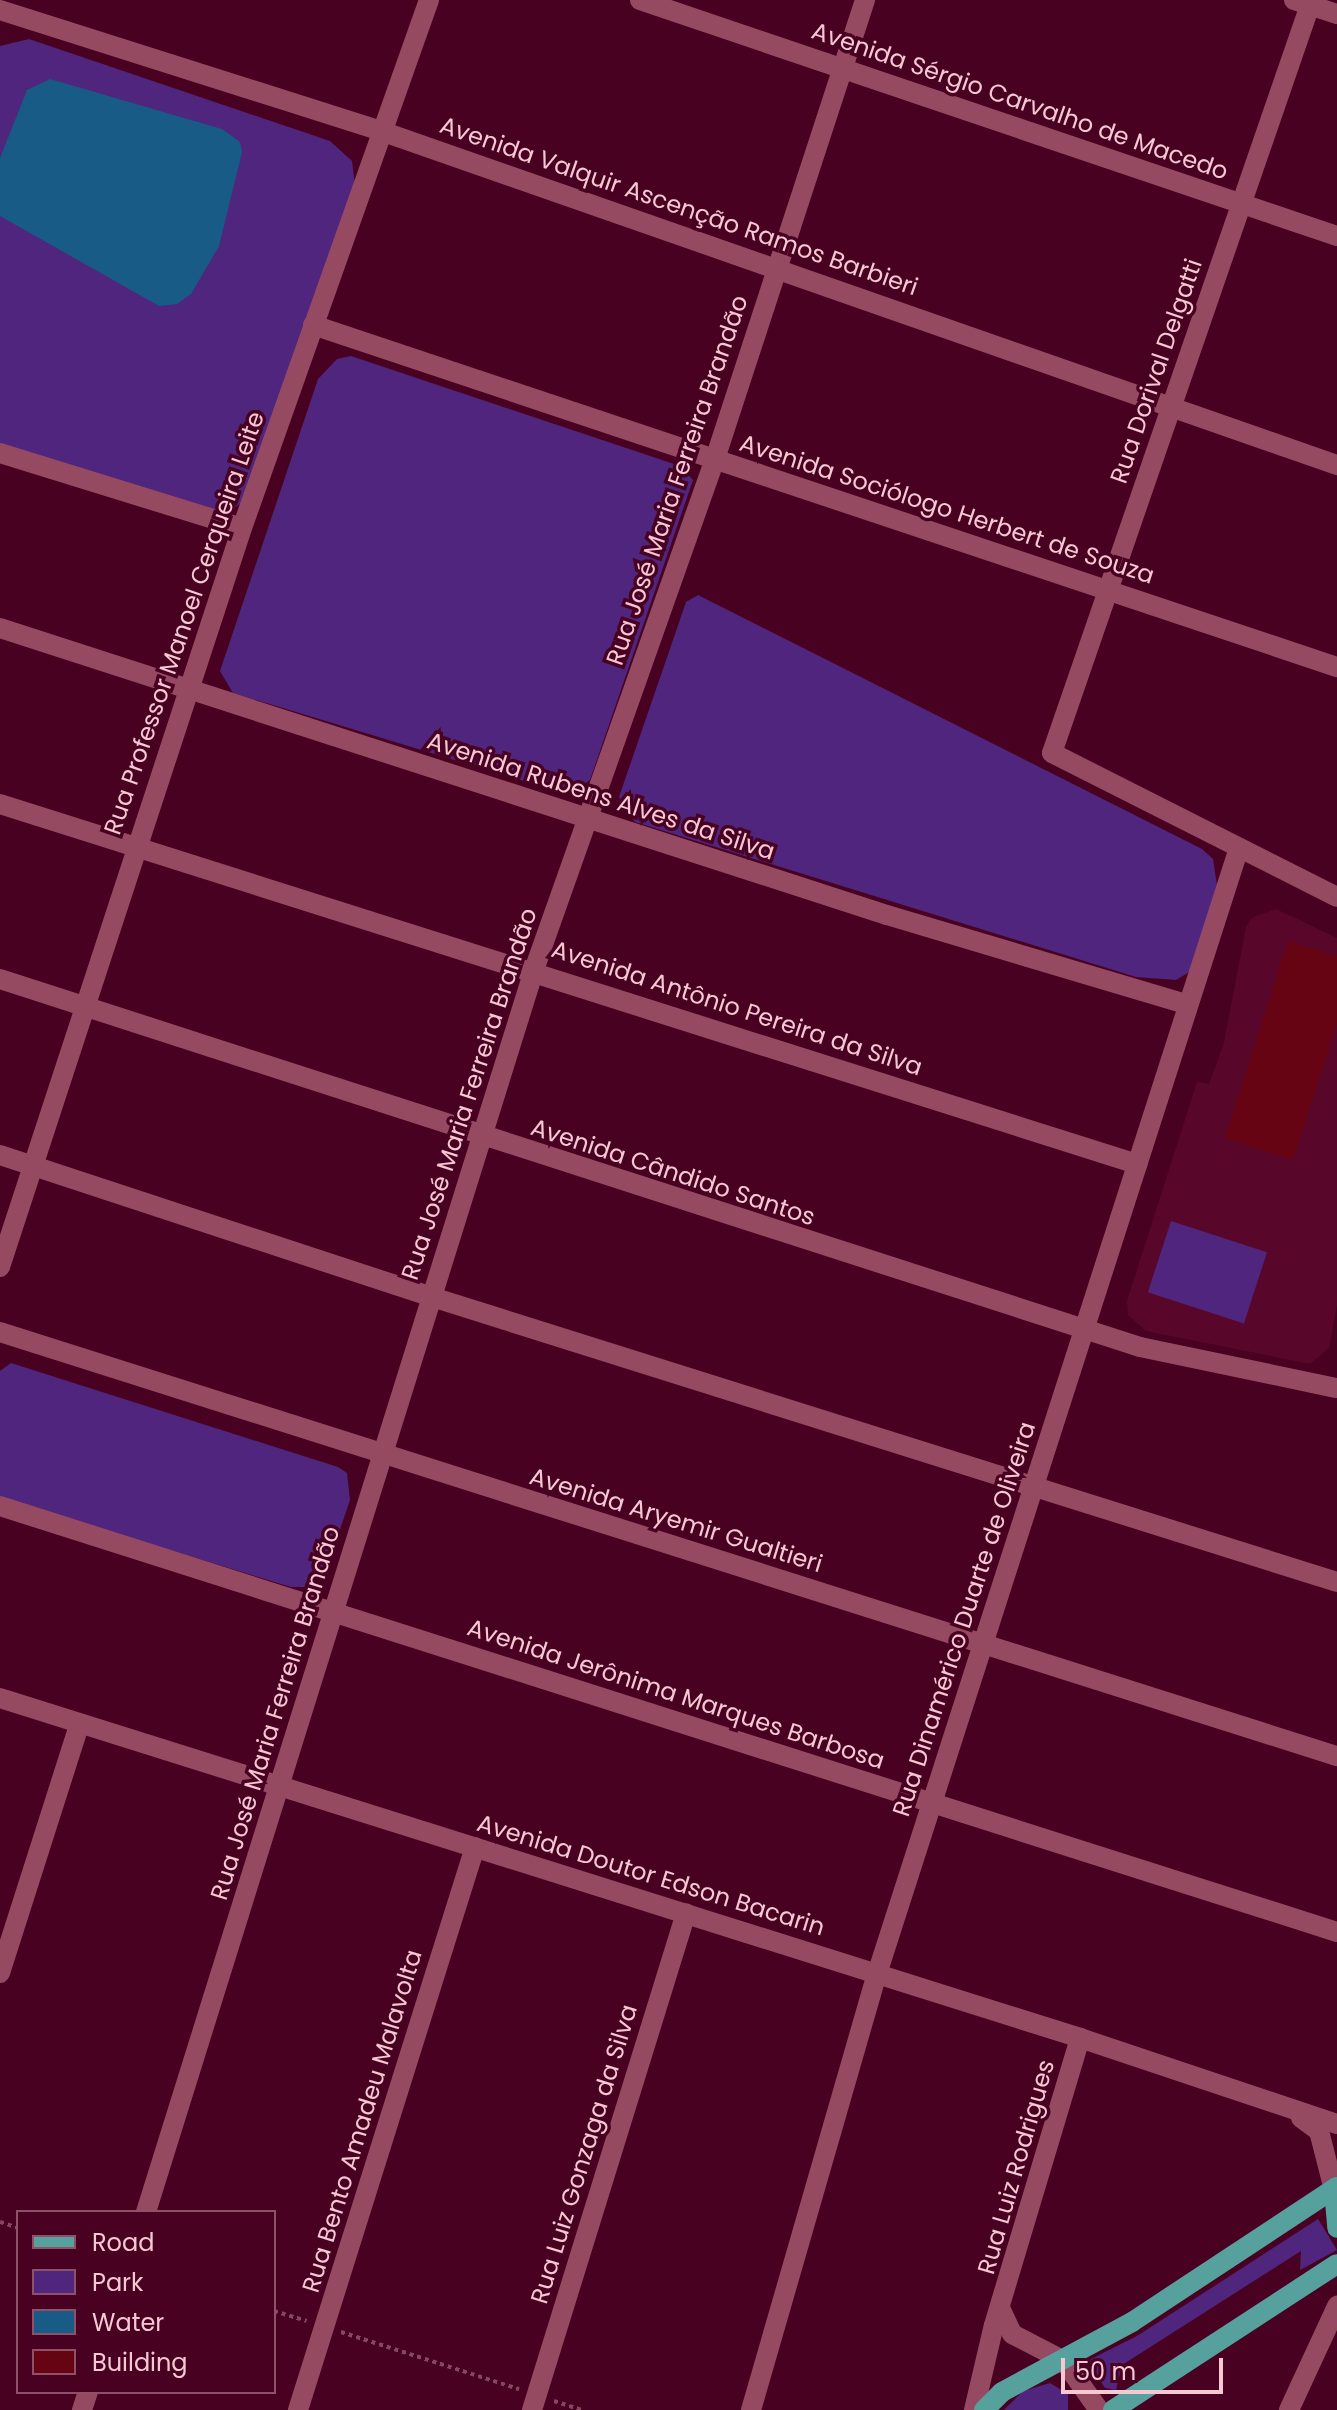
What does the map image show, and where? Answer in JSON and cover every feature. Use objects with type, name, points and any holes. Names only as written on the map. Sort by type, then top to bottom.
[{"type":"main road","points":[[984,2410],[1030,2375],[1064,2361],[1335,2188],[1337,2228]]},
{"type":"main road","points":[[1113,2410],[1337,2264]]},
{"type":"street","name":"Rua Professor Manoel Cerqueira Leite","points":[[0,1267],[135,846],[242,528],[429,0]]},
{"type":"street","name":"Avenida Sérgio Carvalho de Macedo","points":[[640,0],[1337,236]]},
{"type":"street","name":"Rua José Maria Ferreira Brandão","points":[[147,2210],[534,970],[715,459],[865,0]]},
{"type":"street","points":[[1302,3],[1337,14]]},
{"type":"street","name":"Rua Dorival Delgatti","points":[[1239,848],[1052,753],[1241,204],[1302,3]]},
{"type":"street","name":"Avenida Valquir Ascenção Ramos Barbieri","points":[[0,5],[778,266],[1337,465]]},
{"type":"street","name":"Avenida Sociólogo Herbert de Souza","points":[[313,325],[1337,667]]},
{"type":"street","points":[[0,453],[242,528]]},
{"type":"street","name":"Avenida Rubens Alves da Silva","points":[[0,628],[588,818],[1188,1005]]},
{"type":"street","name":"Avenida Antônio Pereira da Silva","points":[[0,804],[534,970],[1137,1164]]},
{"type":"street","points":[[1239,848],[1337,897]]},
{"type":"street","name":"Rua Dinamérico Duarte de Oliveira","points":[[751,2410],[877,1974],[1239,848]]},
{"type":"street","name":"Avenida Cândido Santos","points":[[0,979],[481,1138],[1084,1330],[1140,1347],[1337,1388]]},
{"type":"street","points":[[0,1155],[432,1297],[1034,1484],[1337,1582]]},
{"type":"street","name":"Avenida Aryemir Gualtieri","points":[[0,1332],[382,1456],[983,1642],[1337,1756]]},
{"type":"street","name":"Avenida Jerônima Marques Barbosa","points":[[0,1506],[1337,1932]]},
{"type":"street","name":"Avenida Doutor Edson Bacarin","points":[[0,1698],[1080,2038],[1337,2124]]},
{"type":"street","points":[[0,1973],[80,1723]]},
{"type":"street","name":"Rua Bento Amadeu Malavolta","points":[[298,2410],[475,1847]]},
{"type":"street","name":"Rua Luiz Gonzaga da Silva","points":[[535,2402],[686,1913]]},
{"type":"street","name":"Rua Luiz Rodrigues","points":[[974,2410],[1080,2038]]},
{"type":"street","name":"Avenida Doutor Edson Bacarin","points":[[1284,2106],[1319,2131],[1335,2188]]},
{"type":"street","points":[[1289,2410],[1337,2306]]},
{"type":"street","name":"Rua Luiz Rodrigues","points":[[1001,2310],[1012,2334],[1064,2361]]},
{"type":"street","points":[[1064,2361],[1099,2410]]},
{"type":"path","points":[[276,2312],[535,2402],[582,2410]]},
{"type":"shaded area","points":[[1276,909],[1337,938],[1337,1305],[1329,1348],[1310,1364],[1146,1331],[1128,1315],[1127,1301],[1197,1082],[1209,1084],[1224,1043],[1246,927],[1253,917]]},
{"type":"green space","points":[[29,39],[330,141],[352,161],[355,186],[243,502],[234,508],[219,511],[0,447],[0,46]]},
{"type":"green space","points":[[351,356],[680,466],[693,480],[590,780],[570,795],[233,693],[220,671],[318,379],[337,359]]},
{"type":"green space","points":[[698,595],[1202,849],[1213,859],[1217,885],[1191,971],[1176,980],[1136,977],[635,822],[619,797],[686,602]]},
{"type":"green space","points":[[1171,1221],[1267,1252],[1244,1324],[1148,1292]]},
{"type":"green space","points":[[11,1363],[338,1467],[347,1473],[350,1500],[326,1571],[306,1587],[291,1587],[0,1498],[0,1371]]},
{"type":"green space","points":[[1318,2219],[1337,2250],[1300,2270],[1301,2251],[1122,2365],[1116,2390],[1105,2388],[1087,2361],[1137,2336]]},
{"type":"green space","points":[[1050,2383],[1068,2394],[1068,2410],[1004,2410],[1023,2391]]},
{"type":"water","points":[[50,79],[222,129],[240,142],[242,152],[219,246],[191,294],[177,304],[159,306],[0,216],[0,158],[27,90]]},
{"type":"building","points":[[1288,941],[1337,956],[1337,1024],[1293,1160],[1225,1138]]}]
